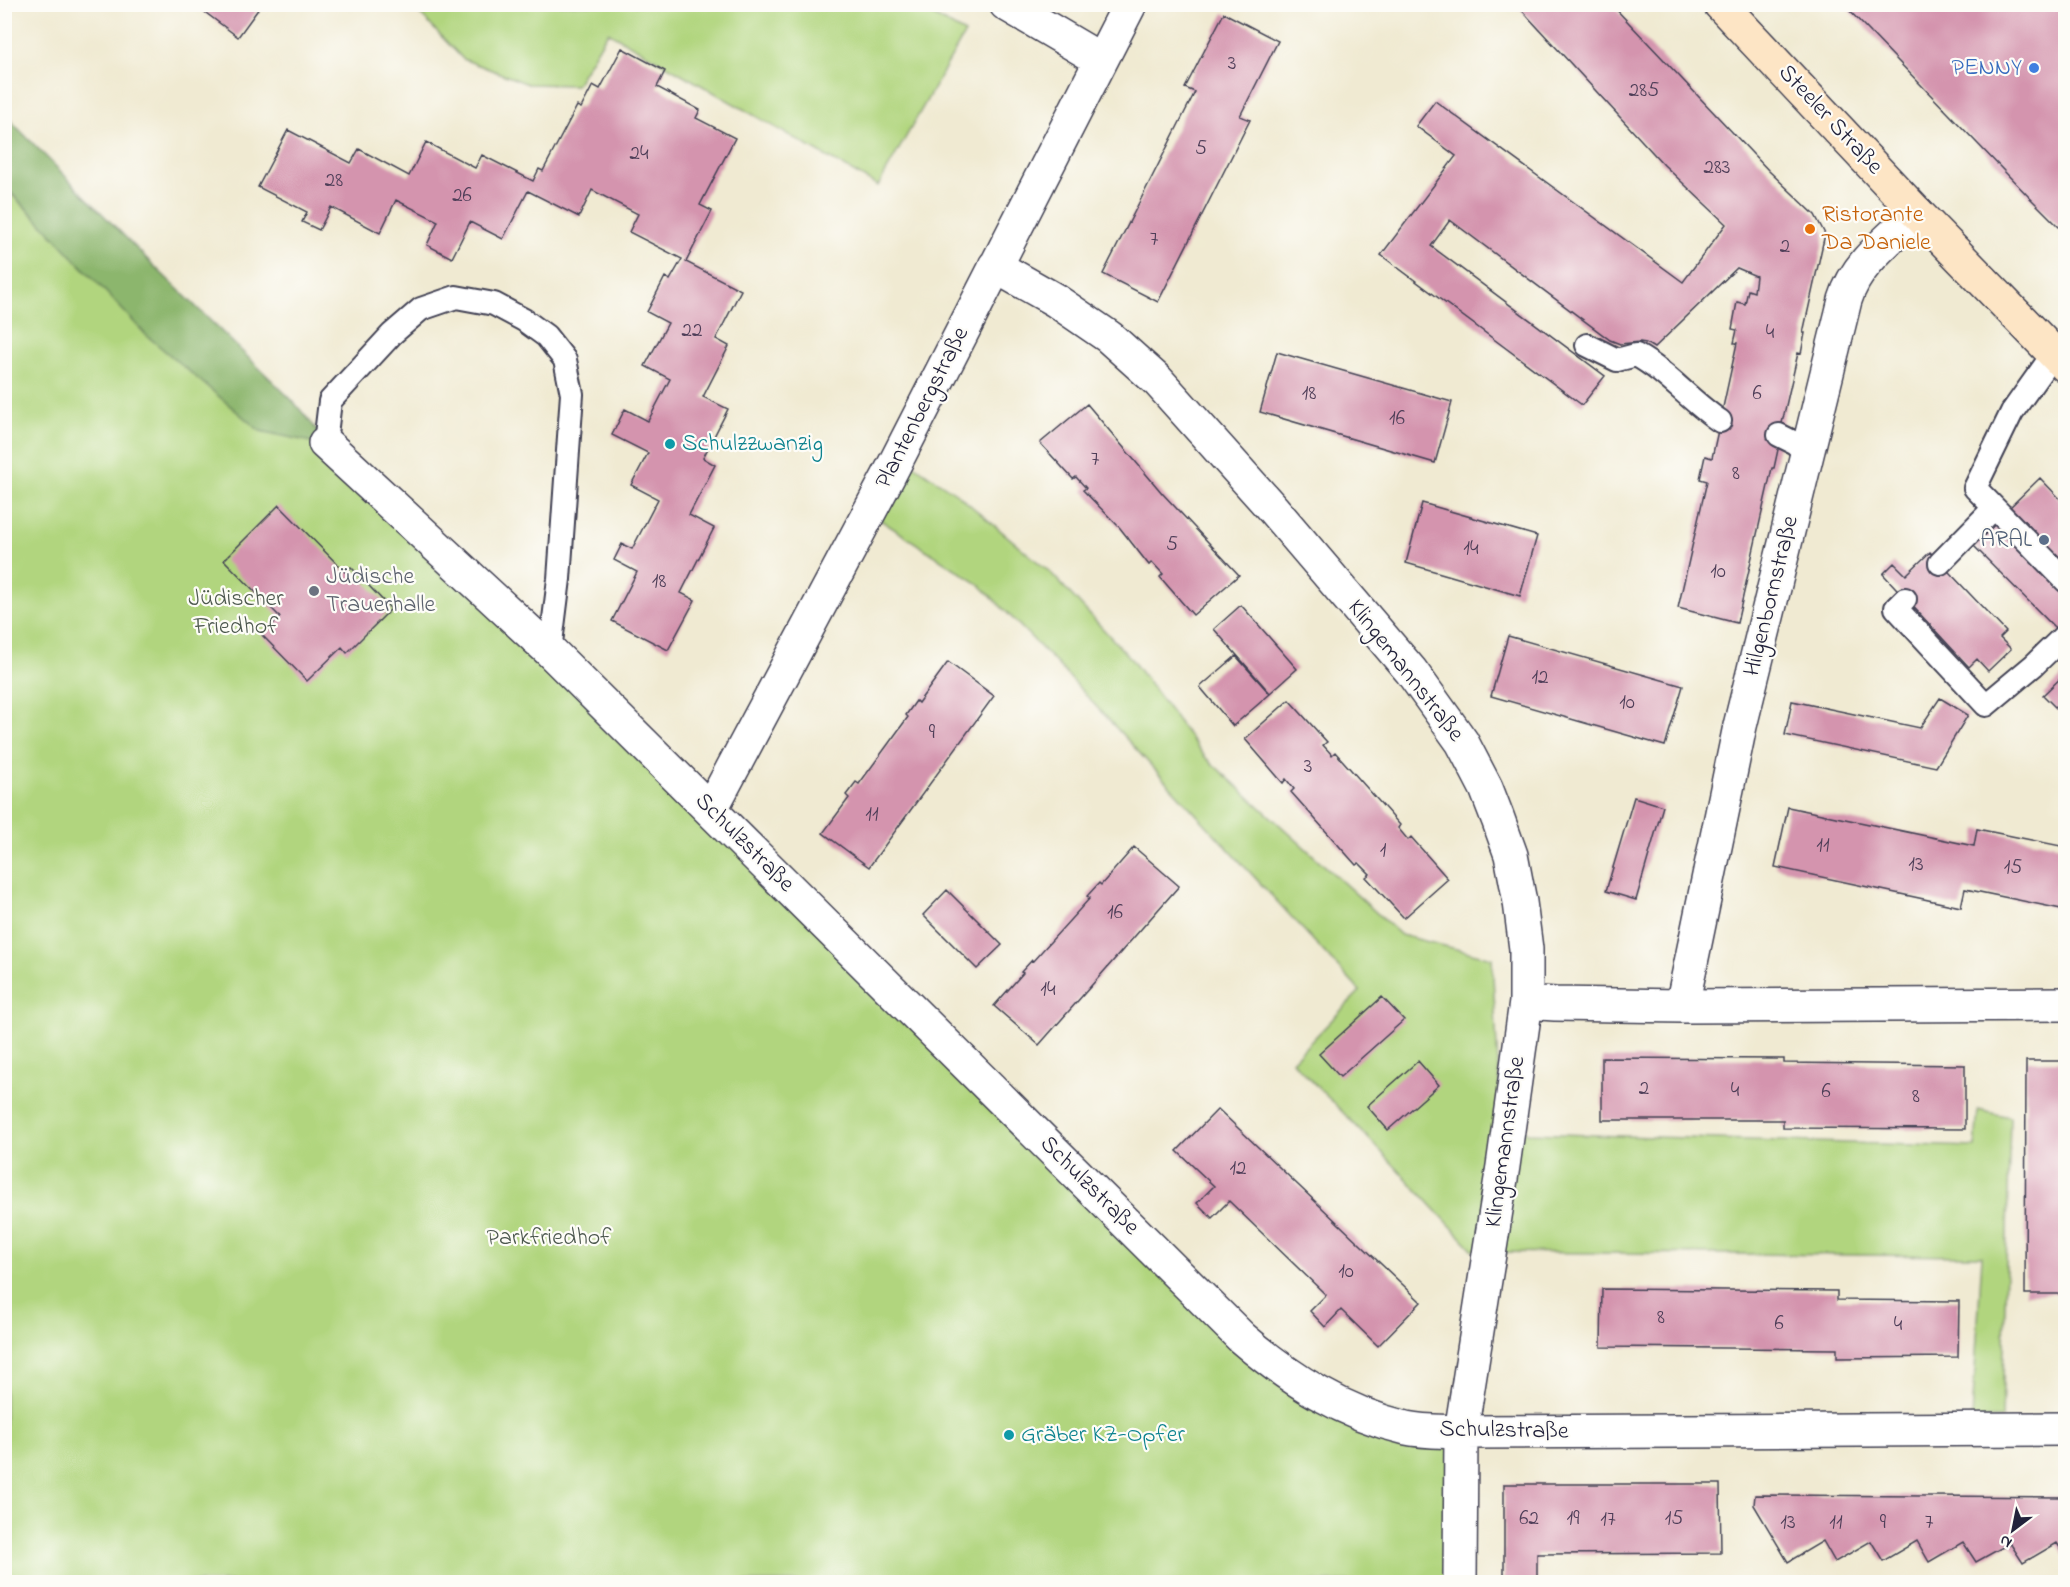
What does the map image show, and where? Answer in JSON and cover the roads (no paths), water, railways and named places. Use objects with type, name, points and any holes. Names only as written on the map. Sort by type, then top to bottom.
[{"type":"main road","name":"Steeler Straße","points":[[1733,9],[1917,213],[2060,359]]},
{"type":"street","points":[[1005,4],[1101,60]]},
{"type":"street","name":"Plantenbergstraße","points":[[711,809],[888,477],[1130,4]]},
{"type":"street","name":"Hilgenbornstraße","points":[[1682,1006],[1740,726],[1849,286],[1866,262],[1917,213]]},
{"type":"street","name":"Klingemannstraße","points":[[995,266],[1064,306],[1109,337],[1144,367],[1272,508],[1418,680],[1462,742],[1486,788],[1511,855],[1526,949],[1526,1002],[1461,1432],[1460,1582]]},
{"type":"street","name":"Schulzstraße","points":[[325,443],[550,651],[1242,1338],[1274,1365],[1314,1392],[1360,1414],[1409,1428],[1461,1432],[2066,1430]]},
{"type":"street","points":[[1526,1002],[1682,1006],[2066,1004]]},
{"type":"lane","points":[[325,443],[330,401],[392,334],[421,309],[456,297],[494,304],[524,320],[546,336],[565,360],[572,394],[559,579],[550,651]]},
{"type":"lane","points":[[1587,345],[1617,360],[1636,355],[1642,358],[1701,408],[1720,421]]},
{"type":"lane","points":[[2060,359],[2012,412],[1975,488],[2066,581]]},
{"type":"lane","points":[[1779,435],[1795,443],[1807,455]]},
{"type":"lane","points":[[1940,563],[1994,508]]},
{"type":"lane","points":[[1905,599],[1896,608],[1986,705],[2034,665],[2066,634]]},
{"type":"place","name":"PENNY","points":[[2034,68]]},
{"type":"place","name":"Ristorante Da Daniele","points":[[1810,229]]},
{"type":"place","name":"Schulzzwanzig","points":[[670,444]]},
{"type":"place","name":"ARAL","points":[[2044,540]]},
{"type":"place","name":"Jüdische Trauerhalle","points":[[314,591]]},
{"type":"place","name":"Gräber KZ-Opfer","points":[[1009,1435]]},
{"type":"park label","name":"Jüdischer Friedhof","points":[[236,613]]},
{"type":"park label","name":"Parkfriedhof","points":[[549,1238]]}]
